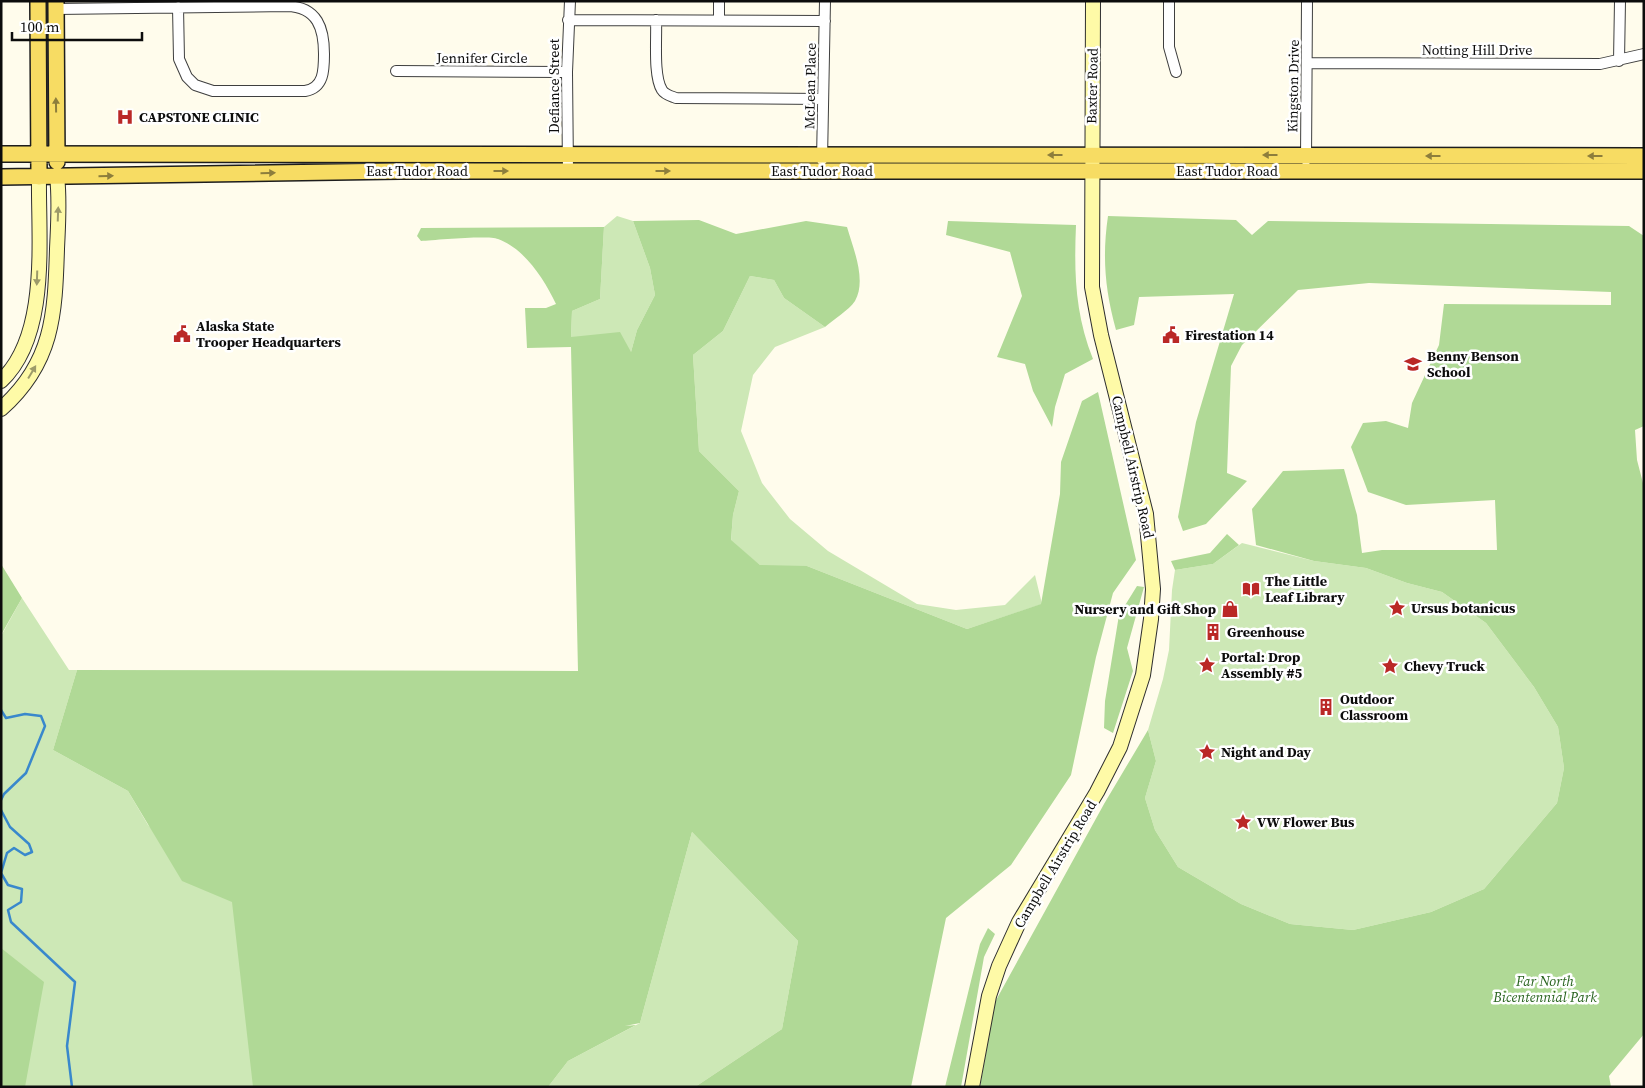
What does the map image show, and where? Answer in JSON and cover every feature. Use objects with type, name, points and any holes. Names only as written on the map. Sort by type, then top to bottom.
[{"type":"main road","points":[[38,1],[39,177]]},
{"type":"main road","points":[[56,5],[57,176]]},
{"type":"main road","name":"East Tudor Road","points":[[1,154],[1091,155],[1306,163],[1644,171]]},
{"type":"main road","name":"East Tudor Road","points":[[1,177],[568,171],[1091,171],[1306,163],[1644,156]]},
{"type":"street","name":"Defiance Street","points":[[568,171],[567,72],[570,1]]},
{"type":"street","points":[[719,1],[719,19]]},
{"type":"street","name":"McLean Place","points":[[822,171],[825,1]]},
{"type":"street","name":"Baxter Road","points":[[1091,171],[1093,1]]},
{"type":"street","points":[[1169,1],[1169,47],[1176,72]]},
{"type":"street","name":"Kingston Drive","points":[[1306,163],[1308,1]]},
{"type":"street","points":[[1619,61],[1620,1]]},
{"type":"street","points":[[56,5],[291,6],[312,16],[320,24],[323,33],[324,61],[322,78],[312,89],[302,91],[210,91],[198,86],[189,80],[179,59],[178,7]]},
{"type":"street","points":[[568,20],[719,19],[825,21]]},
{"type":"street","points":[[656,20],[658,75],[662,90],[669,96],[711,99],[823,99]]},
{"type":"street","name":"Notting Hill Drive","points":[[1308,63],[1600,64],[1644,54]]},
{"type":"street","name":"Jennifer Circle","points":[[396,71],[567,72]]},
{"type":"street","name":"Campbell Airstrip Road","points":[[972,1087],[989,996],[999,966],[1019,922],[1097,792],[1120,746],[1143,674],[1151,620],[1152,579],[1146,514],[1101,335],[1092,287],[1091,171]]},
{"type":"street","points":[[1,409],[12,400],[34,372],[50,335],[56,298],[57,176]]},
{"type":"street","points":[[1,382],[24,348],[33,321],[38,281],[39,177]]},
{"type":"green space","points":[[617,216],[633,221],[650,268],[655,295],[637,330],[631,352],[571,337],[572,311],[600,299],[604,227]]},
{"type":"green space","name":"Far North Bicentennial Park","points":[[1108,216],[1236,220],[1252,235],[1268,221],[1629,226],[1644,236],[1644,426],[1635,430],[1637,460],[1644,487],[1644,1034],[1609,1076],[1611,1087],[980,1087],[995,1002],[1104,804],[1148,730],[1156,761],[1145,798],[1155,830],[1178,867],[1241,904],[1290,924],[1353,930],[1431,912],[1484,889],[1557,803],[1564,768],[1558,727],[1534,687],[1486,623],[1442,592],[1407,583],[1366,568],[1314,561],[1256,545],[1252,509],[1283,471],[1344,469],[1357,515],[1362,553],[1382,550],[1497,550],[1495,500],[1406,505],[1368,492],[1351,447],[1363,423],[1386,421],[1408,428],[1412,403],[1439,345],[1444,304],[1611,305],[1611,292],[1369,283],[1298,290],[1242,345],[1231,366],[1227,473],[1247,481],[1206,524],[1183,531],[1178,517],[1196,422],[1234,294],[1139,297],[1134,325],[1116,330],[1109,301],[1105,260]]},
{"type":"green space","points":[[699,220],[736,234],[806,221],[847,227],[858,264],[860,284],[855,301],[825,327],[784,298],[774,280],[750,276],[723,331],[693,355],[699,451],[739,491],[733,515],[731,540],[760,565],[807,566],[967,629],[1041,604],[1060,494],[1061,462],[1082,401],[1098,392],[1136,560],[1113,593],[1096,657],[1071,775],[1011,865],[946,918],[911,1087],[695,1087],[782,1029],[798,941],[692,832],[640,1023],[625,1026],[636,1025],[568,1061],[548,1087],[253,1087],[232,902],[182,881],[128,791],[53,750],[77,670],[578,671],[571,347],[527,348],[525,308],[546,308],[556,304],[546,285],[525,257],[498,239],[484,237],[421,241],[417,236],[421,228],[604,227],[600,299],[572,311],[571,337],[620,332],[631,352],[637,330],[655,295],[650,268],[633,221]]},
{"type":"green space","points":[[948,221],[1076,225],[1075,260],[1079,309],[1082,326],[1093,359],[1065,374],[1055,407],[1052,427],[1033,391],[1025,364],[997,357],[1022,296],[1010,252],[946,235]]},
{"type":"green space","points":[[750,276],[774,280],[784,298],[825,327],[775,347],[753,375],[741,431],[762,483],[790,519],[828,551],[917,604],[956,610],[1005,605],[1035,575],[1042,604],[967,629],[807,566],[761,566],[731,541],[733,515],[739,491],[699,451],[693,355],[723,331]]},
{"type":"green space","points":[[1227,534],[1239,545],[1213,564],[1175,570],[1171,561],[1210,553]]},
{"type":"green space","points":[[1242,543],[1314,561],[1366,568],[1407,583],[1442,592],[1486,623],[1534,687],[1558,727],[1564,768],[1557,803],[1484,889],[1431,912],[1353,930],[1290,924],[1241,904],[1178,867],[1155,830],[1145,798],[1156,761],[1148,730],[1163,679],[1169,650],[1175,570],[1213,564]]},
{"type":"green space","points":[[1,564],[22,598],[1,635]]},
{"type":"green space","points":[[1137,586],[1144,587],[1127,648],[1133,671],[1113,733],[1104,728],[1105,701],[1119,615]]},
{"type":"green space","points":[[22,598],[69,670],[77,670],[53,750],[128,791],[148,825],[444,1087],[1,1087],[1,636]]},
{"type":"green space","points":[[692,832],[798,941],[782,1029],[695,1087],[548,1087],[568,1061],[640,1023]]},
{"type":"green space","points":[[988,928],[995,934],[984,957],[961,1087],[945,1087],[980,944]]},
{"type":"green space","points":[[1,948],[44,982],[25,1087],[1,1087]]},
{"type":"waterway","points":[[1,710],[6,718],[25,714],[41,716],[45,726],[26,773],[4,794],[1,800]]},
{"type":"waterway","points":[[1,810],[10,827],[29,844],[32,852],[25,855],[14,848],[7,853],[1,873],[8,885],[22,889],[21,902],[8,910],[11,922],[75,982],[67,1046],[72,1087]]},
{"type":"place","name":"CAPSTONE CLINIC","points":[[125,117]]},
{"type":"place","name":"Alaska State Trooper Headquarters","points":[[182,334]]},
{"type":"place","name":"Firestation 14","points":[[1171,335]]},
{"type":"place","name":"Benny Benson School","points":[[1413,364]]},
{"type":"place","name":"The Little Leaf Library","points":[[1251,589]]},
{"type":"place","name":"Ursus botanicus","points":[[1397,608]]},
{"type":"place","name":"Nursery and Gift Shop","points":[[1230,609]]},
{"type":"place","name":"Greenhouse","points":[[1213,632]]},
{"type":"place","name":"Portal: Drop Assembly #5","points":[[1207,665]]},
{"type":"place","name":"Chevy Truck","points":[[1390,666]]},
{"type":"place","name":"Outdoor Classroom","points":[[1326,707]]},
{"type":"place","name":"Night and Day","points":[[1207,752]]},
{"type":"place","name":"VW Flower Bus","points":[[1243,822]]}]
